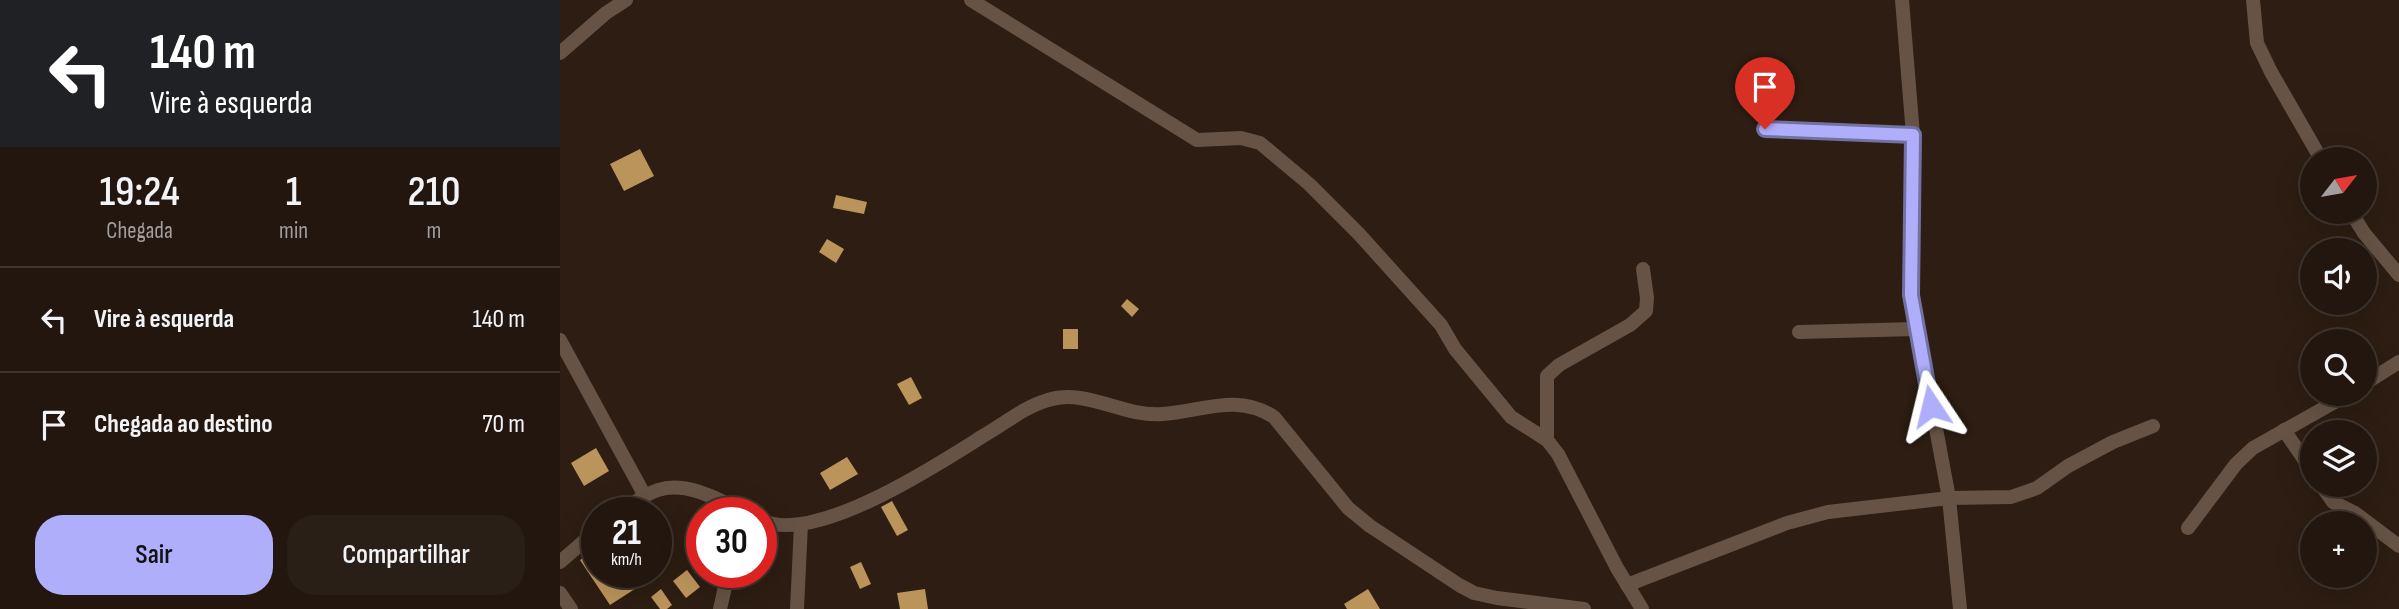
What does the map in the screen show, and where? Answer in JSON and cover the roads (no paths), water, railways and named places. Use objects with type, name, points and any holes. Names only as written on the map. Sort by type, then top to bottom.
[{"type":"street","points":[[560,53],[606,13],[626,0]]},
{"type":"street","points":[[971,0],[1197,141],[1241,138],[1260,143],[1309,184],[1359,234],[1441,325],[1455,349],[1511,417],[1547,440],[1558,454],[1642,609]]},
{"type":"street","points":[[1902,0],[1913,135],[1911,295],[1949,498],[1960,609]]},
{"type":"street","points":[[2253,0],[2257,43],[2314,147]]},
{"type":"street","points":[[1765,129],[1913,135]]},
{"type":"street","points":[[2358,224],[2399,275]]},
{"type":"street","points":[[1547,440],[1547,376],[1559,365],[1630,325],[1646,311],[1643,270]]},
{"type":"street","points":[[1799,332],[1916,328]]},
{"type":"street","points":[[560,340],[645,496],[661,489],[695,490],[711,497]]},
{"type":"street","points":[[2377,376],[2399,362]]},
{"type":"street","points":[[777,525],[801,524],[824,519],[868,502],[1030,407],[1062,396],[1078,397],[1141,413],[1160,414],[1244,404],[1259,407],[1275,417],[1348,508],[1370,526],[1474,593],[1584,609]]},
{"type":"street","points":[[2188,528],[2236,464],[2253,448],[2327,406]]},
{"type":"street","points":[[1627,585],[1787,523],[1828,512],[1949,498],[2011,497],[2037,488],[2067,466],[2113,442],[2153,426]]},
{"type":"street","points":[[2284,430],[2300,453]]},
{"type":"street","points":[[2331,497],[2337,505],[2355,513],[2399,546]]},
{"type":"street","points":[[797,609],[801,524]]},
{"type":"street","points":[[560,562],[581,544]]},
{"type":"street","points":[[720,609],[725,588]]},
{"type":"street","points":[[560,593],[570,609]]},
{"type":"street","points":[[1480,609],[1497,598]]}]
